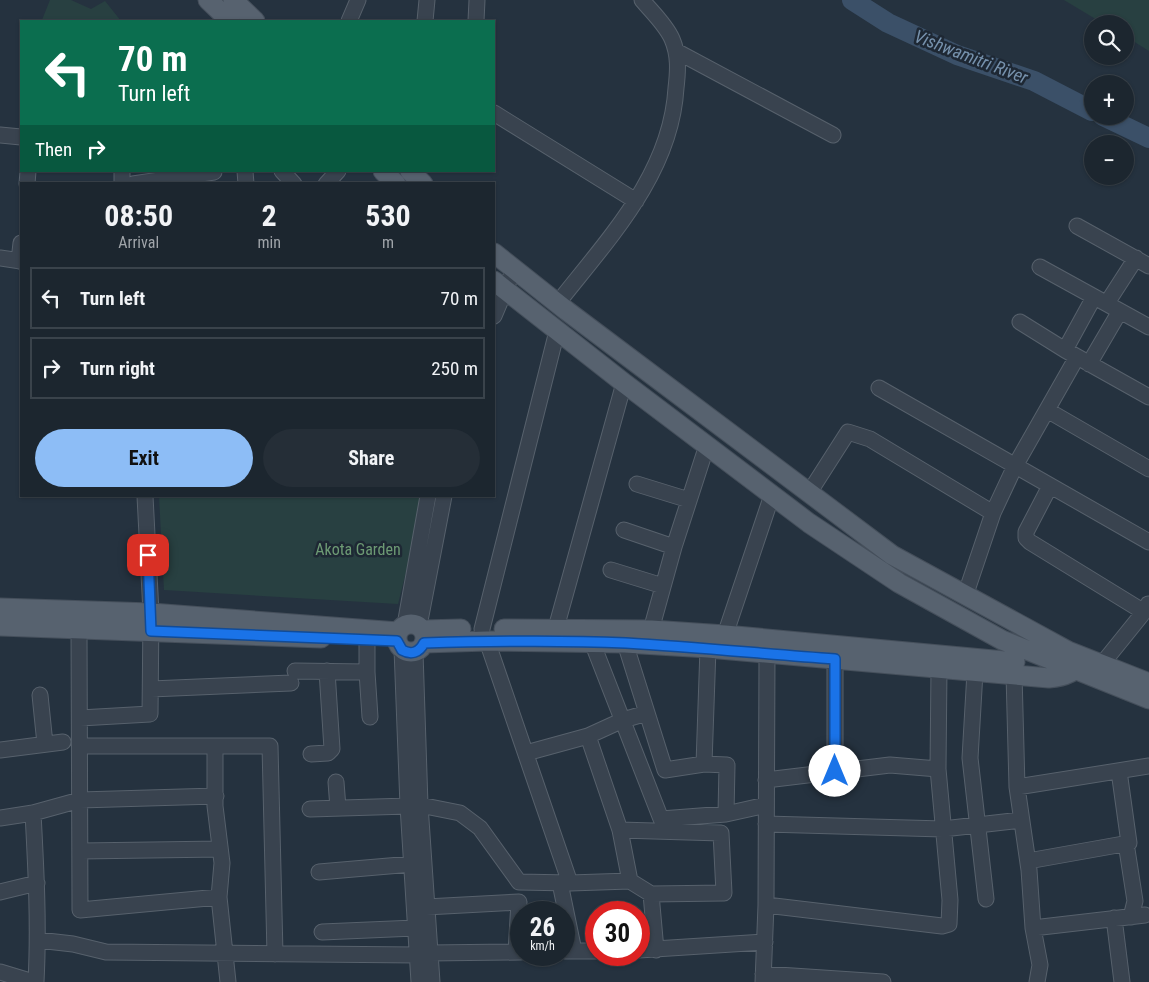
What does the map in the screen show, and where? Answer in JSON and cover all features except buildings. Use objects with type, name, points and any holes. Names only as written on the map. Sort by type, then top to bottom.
[{"type":"main road","points":[[208,0],[229,20]]},
{"type":"main road","points":[[233,0],[254,20]]},
{"type":"main road","points":[[384,172],[394,182]]},
{"type":"main road","points":[[411,172],[421,182]]},
{"type":"main road","points":[[503,260],[557,304],[892,555],[1078,661],[1149,699]]},
{"type":"main road","points":[[497,283],[624,383],[772,495],[899,583],[1002,640],[1149,683]]},
{"type":"main road","points":[[0,608],[367,640],[485,635],[556,628],[651,630],[725,634],[1018,662],[1078,661]]},
{"type":"main road","points":[[0,626],[79,630],[151,622],[410,637]]},
{"type":"main road","points":[[485,635],[708,648],[1049,678],[1065,675],[1078,661]]},
{"type":"street","points":[[349,20],[358,0]]},
{"type":"street","points":[[425,20],[426,0]]},
{"type":"street","points":[[476,20],[477,0]]},
{"type":"street","points":[[557,304],[626,218],[654,171],[666,140],[676,100],[678,66],[676,52],[671,38],[642,0]]},
{"type":"street","points":[[676,52],[833,135]]},
{"type":"street","points":[[495,114],[636,201]]},
{"type":"street","points":[[0,135],[20,137]]},
{"type":"street","points":[[146,182],[214,172]]},
{"type":"street","points":[[283,172],[292,182]]},
{"type":"street","points":[[328,182],[337,172]]},
{"type":"street","points":[[965,596],[993,513],[1015,466],[1077,357],[1101,300],[1142,262],[1077,226]]},
{"type":"street","points":[[0,258],[20,261]]},
{"type":"street","points":[[495,305],[497,283],[503,260]]},
{"type":"street","points":[[1040,266],[1149,327]]},
{"type":"street","points":[[1077,357],[1120,311]]},
{"type":"street","points":[[1020,322],[1077,357],[1149,397]]},
{"type":"street","points":[[558,331],[485,635],[526,753],[565,883],[566,901]]},
{"type":"street","points":[[556,628],[624,383]]},
{"type":"street","points":[[879,388],[1149,542]]},
{"type":"street","points":[[1047,410],[1149,469]]},
{"type":"street","points":[[809,493],[848,432],[870,439],[993,513]]},
{"type":"street","points":[[651,630],[674,547],[708,445]]},
{"type":"street","points":[[637,484],[689,500]]},
{"type":"street","points":[[1050,486],[1026,532],[1026,538],[1147,607],[1078,661]]},
{"type":"street","points":[[725,634],[772,495]]},
{"type":"street","points":[[80,718],[150,714],[151,622],[145,497]]},
{"type":"street","points":[[428,497],[410,637],[414,806],[412,864],[416,928],[432,982]]},
{"type":"street","points":[[410,637],[444,497]]},
{"type":"street","points":[[624,530],[674,547]]},
{"type":"street","points":[[611,570],[663,586]]},
{"type":"street","points":[[79,630],[80,910],[219,898]]},
{"type":"street","points":[[367,640],[370,717]]},
{"type":"street","points":[[592,642],[661,819],[726,814],[766,805]]},
{"type":"street","points":[[625,643],[664,770],[704,764],[727,765],[726,814]]},
{"type":"street","points":[[704,764],[708,648]]},
{"type":"street","points":[[767,654],[766,905],[763,978],[883,982]]},
{"type":"street","points":[[835,659],[835,771]]},
{"type":"street","points":[[766,905],[942,926],[949,924],[950,900],[938,769],[939,669]]},
{"type":"street","points":[[150,689],[293,677],[326,671],[367,672]]},
{"type":"street","points":[[311,754],[328,753],[332,749],[326,671]]},
{"type":"street","points":[[976,672],[970,758],[986,899]]},
{"type":"street","points":[[1014,674],[1016,787],[1028,861],[1033,928],[1040,965],[1037,982]]},
{"type":"street","points":[[40,695],[45,744]]},
{"type":"street","points":[[526,753],[588,736],[623,720],[647,713]]},
{"type":"street","points":[[588,736],[620,830],[630,881]]},
{"type":"street","points":[[1,746],[63,742]]},
{"type":"street","points":[[80,746],[270,746],[274,954]]},
{"type":"street","points":[[215,746],[215,806],[222,863],[219,898],[228,982]]},
{"type":"street","points":[[766,780],[890,765],[938,769]]},
{"type":"street","points":[[1016,787],[1149,766]]},
{"type":"street","points":[[1028,861],[1129,843],[1119,771]]},
{"type":"street","points":[[336,782],[338,808]]},
{"type":"street","points":[[0,818],[33,813],[80,800],[216,796]]},
{"type":"street","points":[[414,806],[426,907],[420,982]]},
{"type":"street","points":[[310,809],[414,806],[460,813],[480,828],[519,882],[630,881],[651,894],[724,893],[721,833],[620,830]]},
{"type":"street","points":[[0,972],[34,982],[38,940],[33,813]]},
{"type":"street","points":[[766,824],[944,829],[1022,820]]},
{"type":"street","points":[[1033,928],[1138,916],[1134,901],[1126,843]]},
{"type":"street","points":[[81,851],[220,849]]},
{"type":"street","points":[[319,872],[412,864]]},
{"type":"street","points":[[0,892],[37,883]]},
{"type":"street","points":[[651,894],[656,950]]},
{"type":"street","points":[[426,907],[510,902]]},
{"type":"street","points":[[1114,918],[1122,982]]},
{"type":"street","points":[[322,932],[416,928]]},
{"type":"street","points":[[38,940],[73,944],[106,952],[225,954],[510,952]]},
{"type":"street","points":[[650,950],[765,942]]},
{"type":"green space","points":[[50,0],[71,0],[91,9],[105,1],[120,20],[42,20]]},
{"type":"green space","points":[[1064,0],[1149,0],[1149,51],[1134,42],[1134,15],[1089,15]]},
{"type":"green space","name":"Akota Garden","points":[[159,497],[425,497],[398,604],[164,590]]},
{"type":"waterway","name":"Vishwamitri River","points":[[852,0],[888,23],[957,55],[1034,81],[1084,107]]},
{"type":"waterway","name":"Vishwamitri River","points":[[1122,125],[1149,138]]},
{"type":"route","points":[[148,555],[151,631],[397,641],[398,646],[402,650],[410,653],[419,650],[424,643],[487,641],[592,642],[708,648],[835,659],[835,771]]}]
